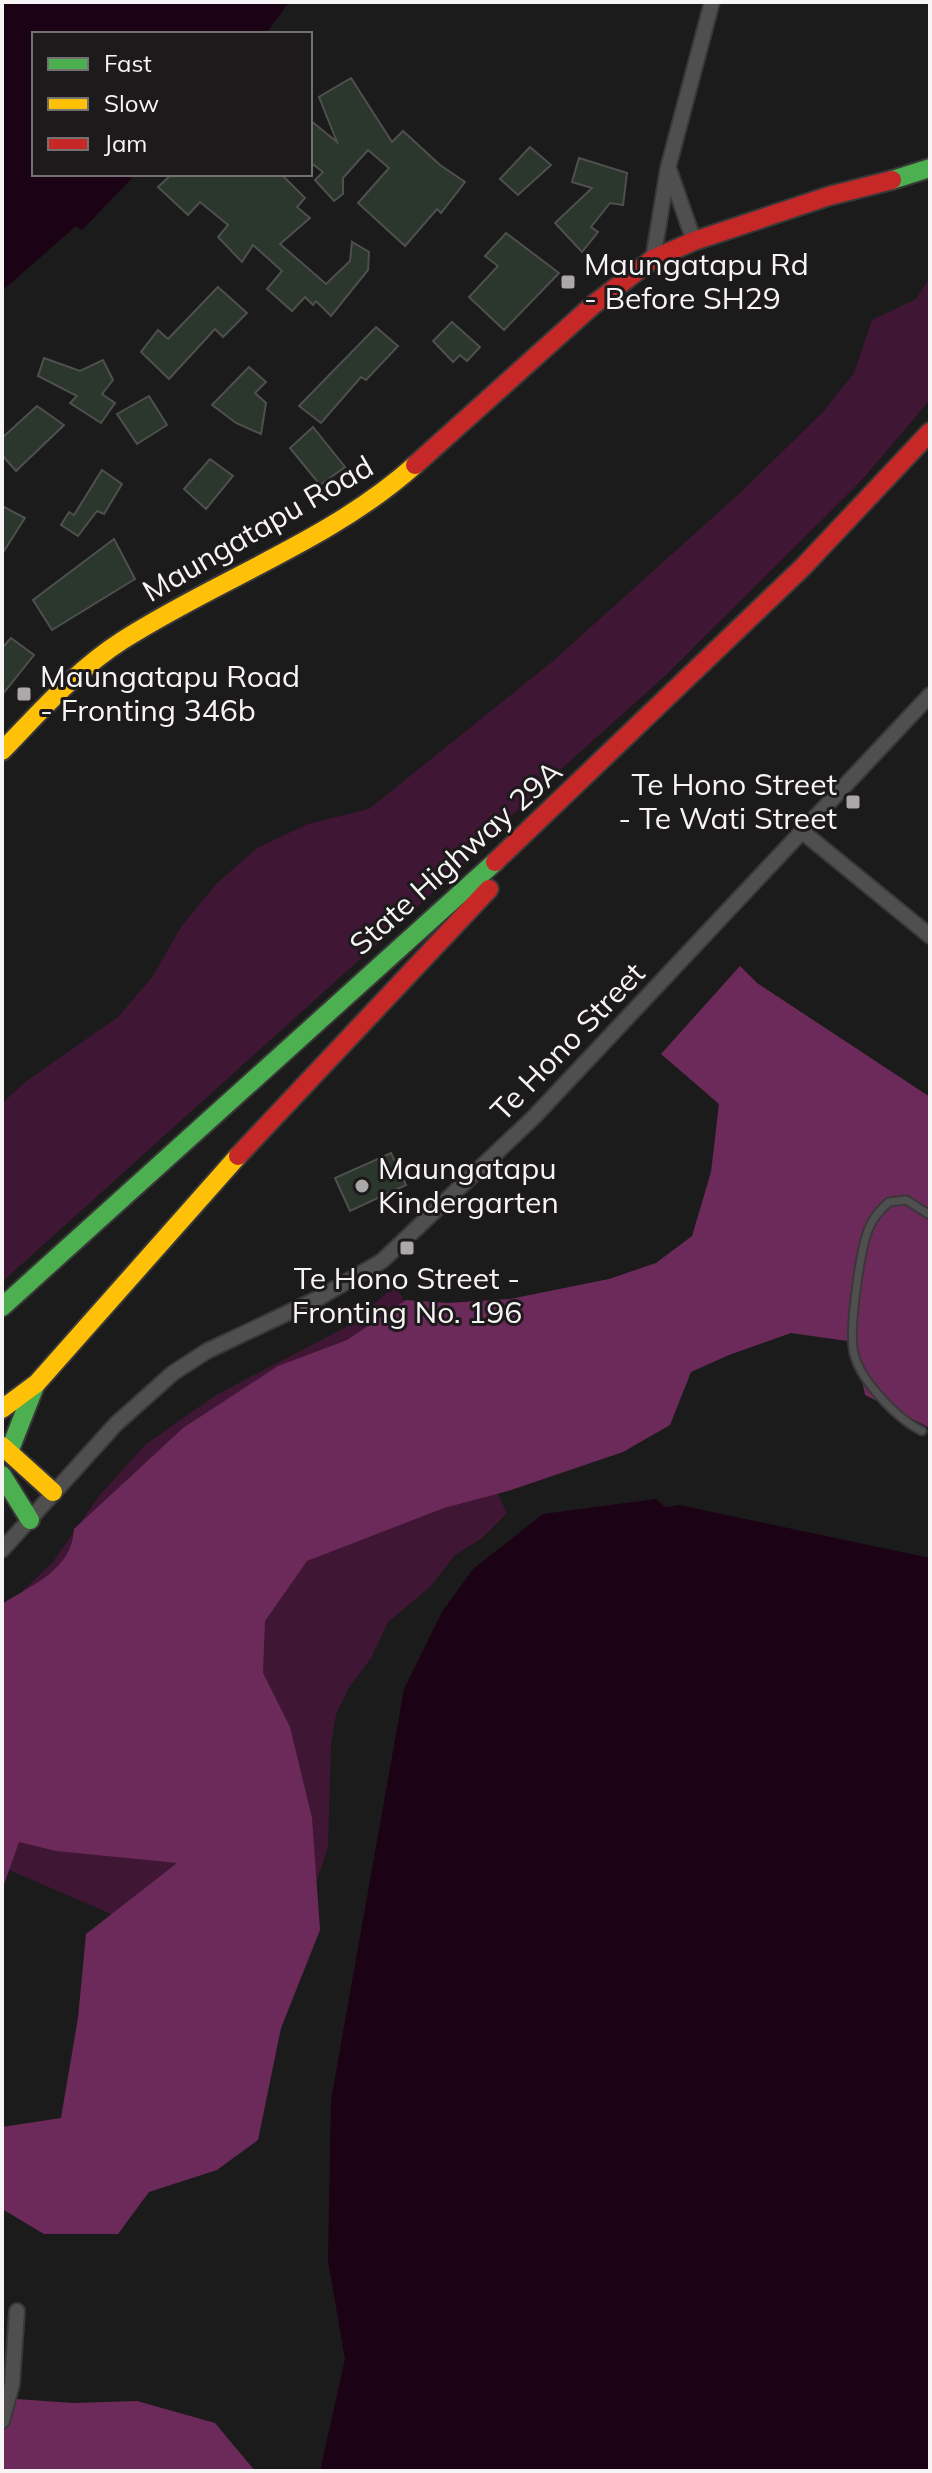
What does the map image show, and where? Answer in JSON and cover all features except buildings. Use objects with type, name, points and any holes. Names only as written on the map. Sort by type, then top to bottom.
[{"type":"main road","name":"Maungatapu Road","points":[[2,751],[80,671],[123,640],[356,510],[399,479],[593,305],[653,259],[694,241],[829,196],[930,168]]},
{"type":"main road","name":"State Highway 29A","points":[[2,1307],[542,820],[732,638],[894,473],[930,432]]},
{"type":"main road","points":[[2,1409],[37,1383],[250,1142],[514,863],[542,820]]},
{"type":"main road","points":[[37,1383],[5,1449],[53,1492]]},
{"type":"main road","points":[[2,1475],[30,1520]]},
{"type":"street","points":[[653,259],[668,168],[712,2]]},
{"type":"street","points":[[668,168],[694,241]]},
{"type":"street","name":"Te Hono Street","points":[[2,1550],[116,1424],[173,1373],[207,1351],[317,1299],[382,1261],[534,1117],[804,833],[930,695]]},
{"type":"street","points":[[804,833],[930,936]]},
{"type":"street","points":[[2,2421],[12,2384],[17,2311]]},
{"type":"lane","points":[[922,1431],[887,1408],[852,1350],[859,1278],[869,1227],[889,1202],[906,1200],[930,1215]]},
{"type":"shaded area","points":[[2,2],[289,2],[267,32],[32,32],[32,176],[134,176],[82,230],[76,226],[2,291]]},
{"type":"shaded area","points":[[930,277],[930,400],[860,482],[665,676],[550,779],[408,916],[2,1282],[2,1103],[28,1080],[118,1017],[153,976],[181,927],[216,884],[257,848],[308,824],[369,809],[553,661],[740,493],[823,412],[854,373],[872,320],[916,299]]},
{"type":"shaded area","points":[[740,966],[757,983],[930,1097],[930,1428],[865,1395],[854,1342],[791,1333],[691,1372],[670,1425],[623,1452],[508,1491],[444,1508],[307,1561],[265,1621],[263,1673],[290,1727],[312,1818],[320,1930],[281,2028],[258,2140],[217,2170],[149,2192],[118,2234],[44,2234],[2,2209],[2,2127],[61,2118],[78,2018],[86,1934],[177,1863],[56,1851],[19,1842],[2,1890],[2,1604],[59,1565],[72,1543],[74,1529],[183,1428],[278,1366],[347,1340],[406,1300],[447,1303],[510,1299],[609,1279],[656,1263],[692,1236],[711,1172],[719,1104],[661,1054]]},
{"type":"shaded area","points":[[396,1285],[507,1513],[481,1539],[455,1555],[430,1587],[388,1622],[371,1658],[348,1689],[336,1714],[331,1745],[328,1847],[281,1987],[2,1867],[10,1603],[52,1563],[99,1496],[146,1444],[216,1395],[348,1326]]},
{"type":"shaded area","points":[[656,1499],[665,1507],[679,1505],[930,1558],[930,2471],[320,2471],[345,2359],[328,2261],[331,2100],[404,1689],[442,1612],[473,1569],[543,1514]]},
{"type":"shaded area","points":[[2,2398],[73,2403],[137,2401],[215,2423],[255,2471],[2,2471]]},
{"type":"traffic: fast","points":[[892,180],[930,168]]},
{"type":"traffic: fast","points":[[2,1307],[495,862]]},
{"type":"traffic: fast","points":[[9,1452],[35,1386]]},
{"type":"traffic: fast","points":[[2,1475],[30,1520]]},
{"type":"traffic: slow","points":[[2,751],[59,692],[123,640],[347,516],[415,465]]},
{"type":"traffic: slow","points":[[2,1409],[37,1383],[238,1156]]},
{"type":"traffic: slow","points":[[2,1446],[53,1492]]},
{"type":"traffic: jam","points":[[415,465],[593,305],[653,259],[694,241],[829,196],[892,180]]},
{"type":"traffic: jam","points":[[495,862],[803,567],[930,432]]},
{"type":"traffic: jam","points":[[238,1156],[489,889]]},
{"type":"place","name":"Maungatapu Rd - Before SH29","points":[[568,282]]},
{"type":"place","name":"Maungatapu Road - Fronting 346b","points":[[24,694]]},
{"type":"place","name":"Te Hono Street - Te Wati Street","points":[[853,802]]},
{"type":"place","name":"Maungatapu Kindergarten","points":[[362,1186]]},
{"type":"place","name":"Te Hono Street - Fronting No. 196","points":[[407,1248]]}]
